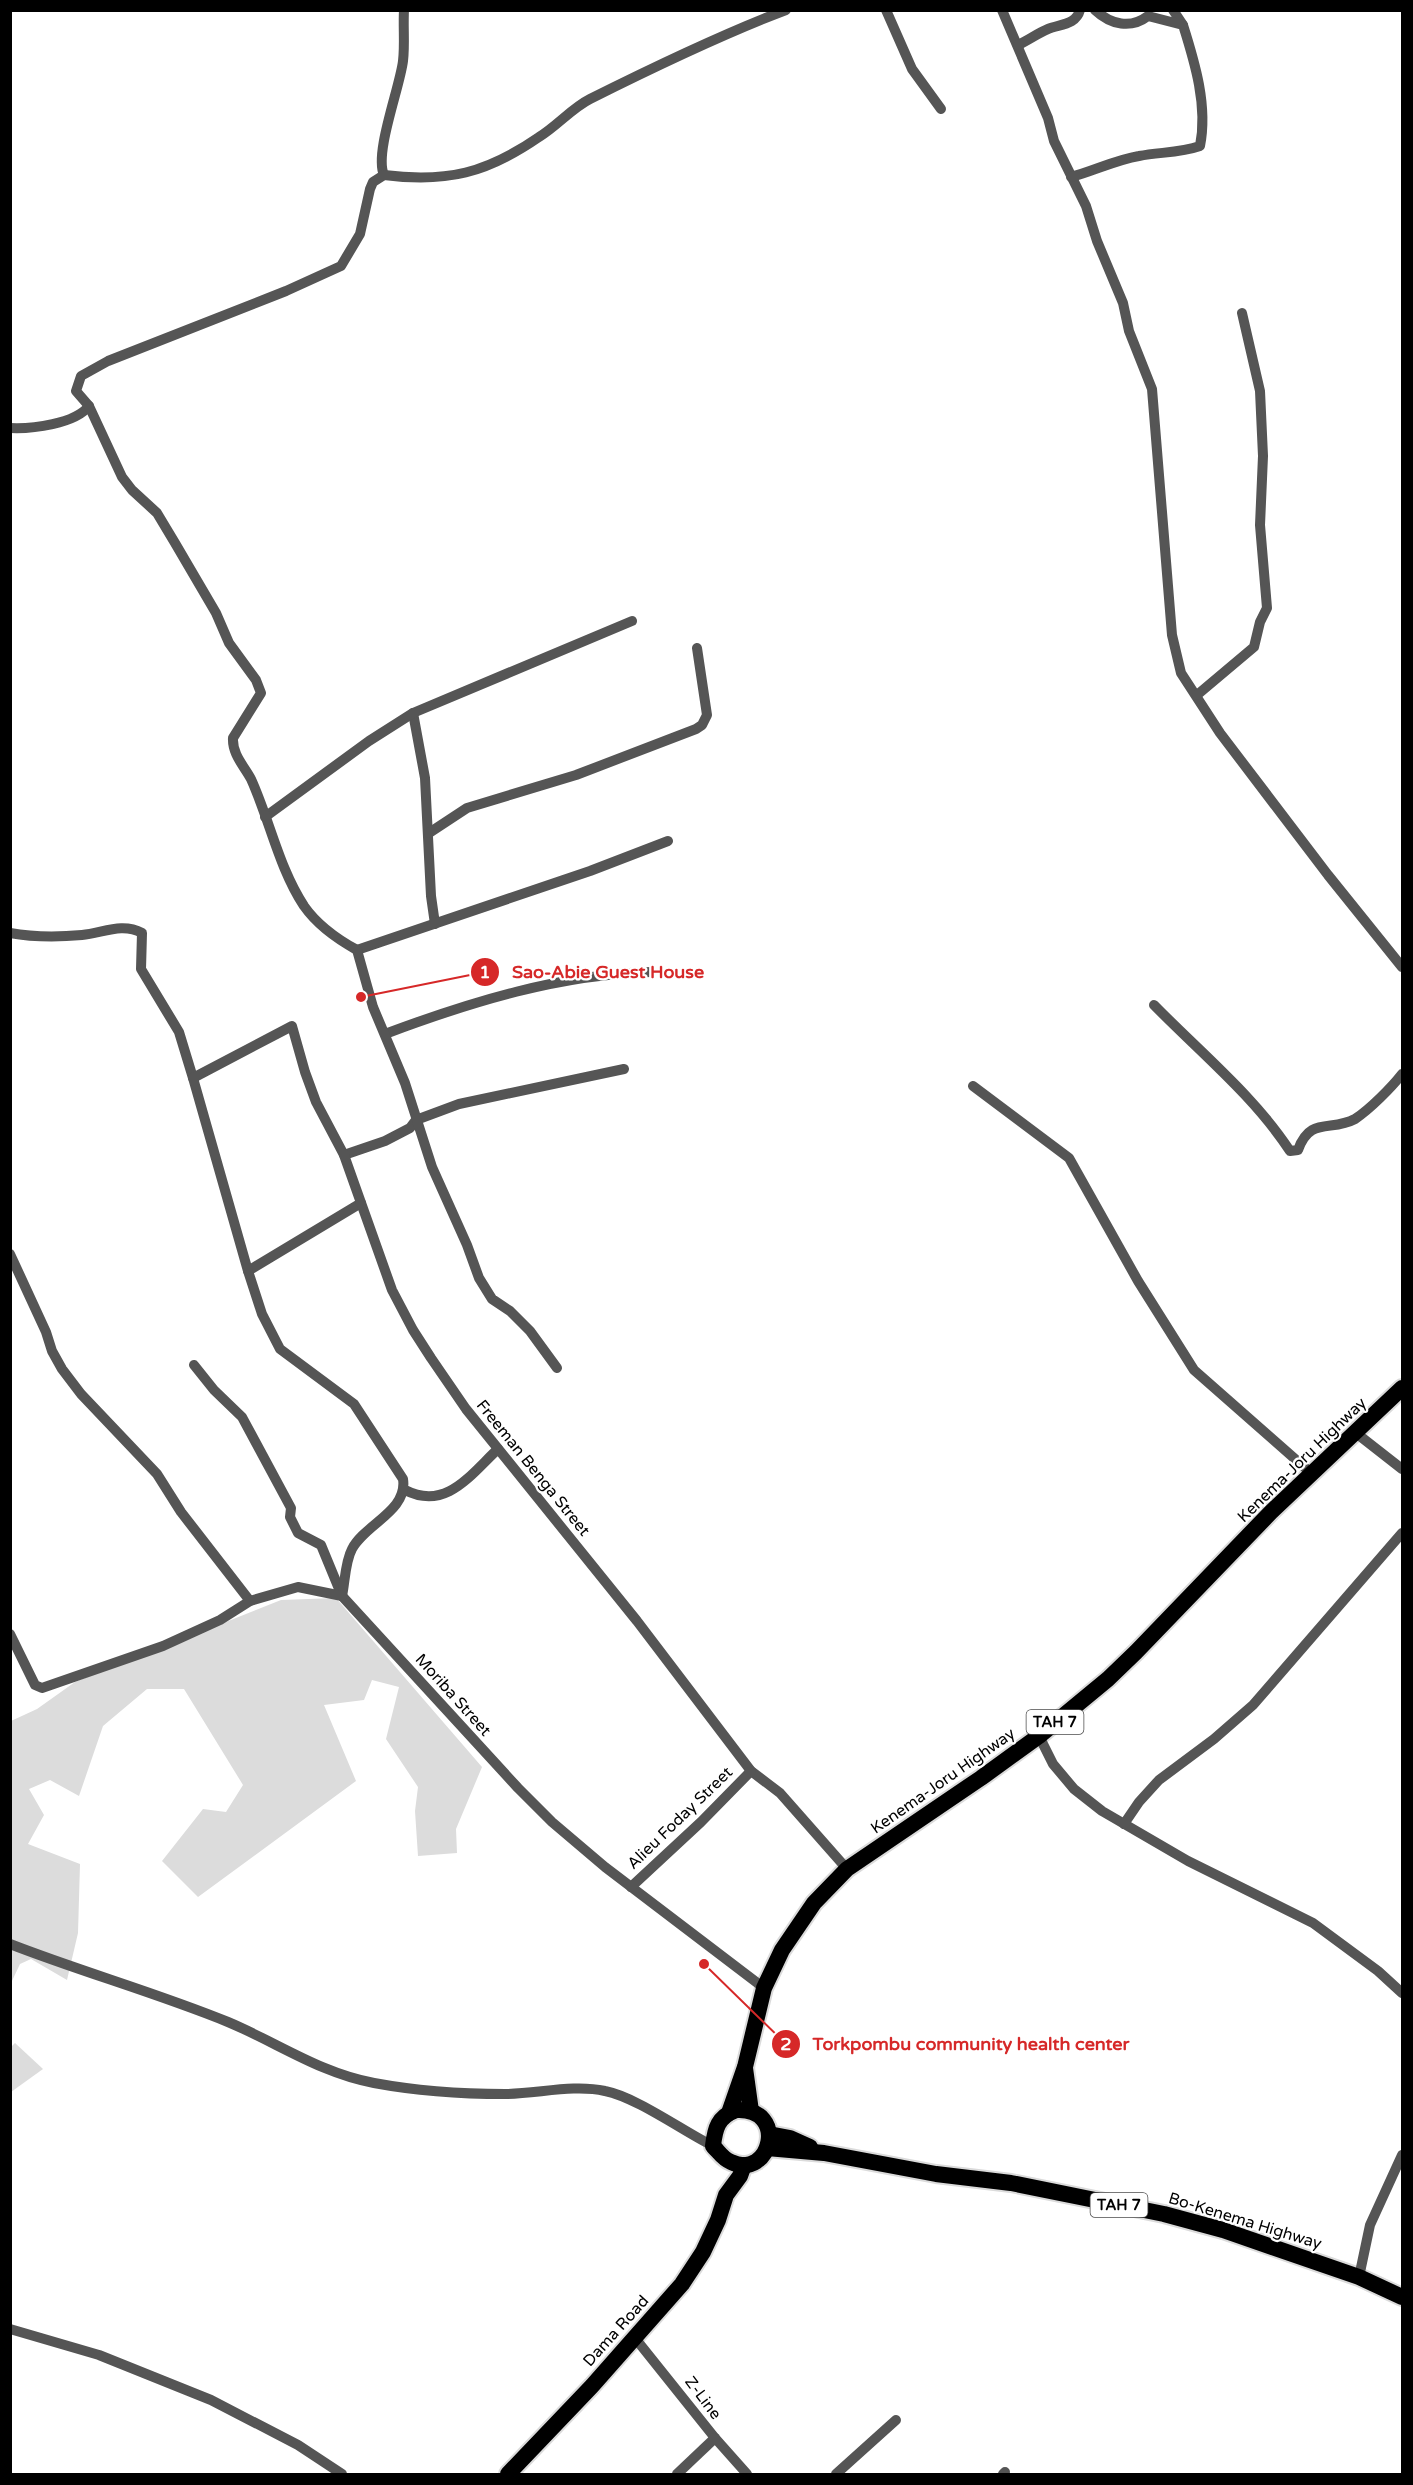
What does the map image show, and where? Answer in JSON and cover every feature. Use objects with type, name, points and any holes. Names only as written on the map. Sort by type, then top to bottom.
[{"type":"highway","name":"Kenema-Joru Highway","points":[[729,2113],[745,2067],[764,1988],[798,1925],[814,1904],[848,1869],[1039,1736],[1137,1653],[1311,1473],[1402,1388]]},
{"type":"highway","name":"Kenema-Joru Highway","points":[[745,2067],[751,2111]]},
{"type":"highway","points":[[718,2152],[729,2162],[744,2165],[758,2160],[768,2141],[763,2120],[751,2111],[736,2110],[718,2123],[718,2152],[726,2195]]},
{"type":"highway","name":"Bo-Kenema Highway","points":[[768,2141],[936,2174],[1011,2183],[1164,2214],[1223,2230],[1359,2277],[1402,2297]]},
{"type":"highway","points":[[726,2195],[740,2176],[744,2165]]},
{"type":"highway","name":"Dama Road","points":[[508,2475],[682,2284],[703,2252],[718,2220],[726,2195]]},
{"type":"street","points":[[384,175],[382,163],[385,140],[403,62],[404,10]]},
{"type":"street","points":[[557,1368],[530,1331],[510,1311],[492,1299],[479,1278],[467,1245],[432,1167],[405,1083],[373,1007],[357,950],[336,938],[304,906],[281,859],[251,779],[232,747],[233,738],[261,693],[256,680],[232,649],[216,613],[157,513],[132,490],[122,477],[88,406],[76,391],[81,376],[92,369],[296,287],[341,266],[360,234],[370,189],[374,182],[384,175],[432,179],[479,170],[539,138],[587,100],[750,24],[786,10]]},
{"type":"street","points":[[886,10],[912,69],[940,109]]},
{"type":"street","points":[[1002,10],[1048,118],[1054,141],[1086,206],[1097,241],[1123,303],[1129,331],[1152,389],[1172,635],[1181,673],[1245,768],[1402,967]]},
{"type":"street","points":[[1018,45],[1047,29],[1072,21],[1078,16],[1080,10]]},
{"type":"street","points":[[1095,10],[1113,23],[1138,23],[1148,16],[1183,25]]},
{"type":"street","points":[[1071,177],[1108,163],[1160,153],[1185,151],[1200,146],[1202,133],[1196,66],[1183,25],[1173,10]]},
{"type":"street","points":[[1197,695],[1254,647],[1260,622],[1267,608],[1260,525],[1263,456],[1260,391],[1242,313]]},
{"type":"street","points":[[10,428],[40,427],[84,413],[88,406]]},
{"type":"street","points":[[265,817],[369,741],[413,713],[632,621]]},
{"type":"street","points":[[429,833],[466,808],[576,775],[696,729],[707,715],[697,648]]},
{"type":"street","points":[[413,713],[425,778],[431,896],[435,924]]},
{"type":"street","points":[[357,950],[590,871],[668,842]]},
{"type":"street","points":[[10,933],[82,935],[113,928],[128,928],[142,933],[141,969],[179,1032],[262,1314],[280,1349],[354,1404],[404,1479],[405,1490],[391,1509],[361,1536],[351,1551],[342,1596],[298,1587],[250,1601],[220,1620],[163,1646],[42,1688],[35,1685],[10,1634]]},
{"type":"street","points":[[385,1034],[448,1010],[507,994],[595,977],[652,972]]},
{"type":"street","points":[[1154,1005],[1252,1102],[1272,1124],[1290,1151],[1298,1150],[1305,1134],[1312,1129],[1354,1119],[1402,1074]]},
{"type":"street","name":"Freeman Benga Street","points":[[193,1078],[292,1026],[316,1102],[344,1155],[392,1290],[412,1330],[466,1409],[637,1621],[751,1771],[780,1793],[848,1869]]},
{"type":"street","points":[[344,1155],[385,1141],[410,1128],[416,1120],[459,1104],[624,1069]]},
{"type":"street","points":[[973,1086],[1069,1158],[1138,1281],[1194,1370],[1311,1473]]},
{"type":"street","points":[[248,1271],[361,1203]]},
{"type":"street","points":[[10,1254],[46,1332],[52,1351],[62,1368],[81,1394],[157,1474],[181,1512],[250,1601]]},
{"type":"street","name":"Moriba Street","points":[[194,1365],[214,1390],[242,1417],[291,1509],[290,1517],[298,1533],[321,1545],[342,1596],[552,1822],[631,1887],[764,1988]]},
{"type":"street","points":[[1356,1433],[1402,1469]]},
{"type":"street","points":[[405,1490],[420,1497],[441,1495],[454,1490],[498,1449]]},
{"type":"street","points":[[1124,1824],[1139,1802],[1159,1780],[1214,1739],[1253,1705],[1402,1533]]},
{"type":"street","points":[[1039,1736],[1053,1764],[1074,1789],[1102,1811],[1188,1861],[1313,1923],[1378,1971],[1402,1993]]},
{"type":"street","name":"Alieu Foday Street","points":[[631,1887],[701,1822],[751,1771]]},
{"type":"street","points":[[10,1944],[191,2008],[230,2023],[292,2055],[373,2083],[437,2091],[506,2094],[591,2089],[606,2091],[627,2099],[718,2152]]},
{"type":"street","points":[[1359,2277],[1370,2225],[1402,2155]]},
{"type":"street","points":[[10,2329],[99,2355],[211,2400],[298,2445],[342,2475]]},
{"type":"street","name":"Z-Line","points":[[635,2338],[747,2475]]},
{"type":"street","points":[[836,2475],[896,2420]]},
{"type":"street","points":[[677,2475],[715,2438]]},
{"type":"shaded area","points":[[336,1598],[482,1767],[456,1829],[457,1853],[418,1856],[415,1811],[418,1787],[386,1739],[399,1687],[372,1680],[364,1700],[324,1705],[356,1781],[198,1897],[162,1861],[203,1809],[226,1812],[243,1785],[184,1689],[147,1689],[103,1726],[79,1796],[50,1780],[29,1789],[44,1815],[28,1844],[80,1864],[78,1933],[67,1980],[31,1959],[20,1964],[11,1983],[11,1721],[37,1709],[75,1682],[281,1600]]},
{"type":"shaded area","points":[[15,2043],[43,2069],[11,2092],[11,2047]]},
{"type":"place","name":"Sao-Abie Guest House","points":[[361,997]]},
{"type":"place","name":"Torkpombu community health center","points":[[704,1964]]}]
